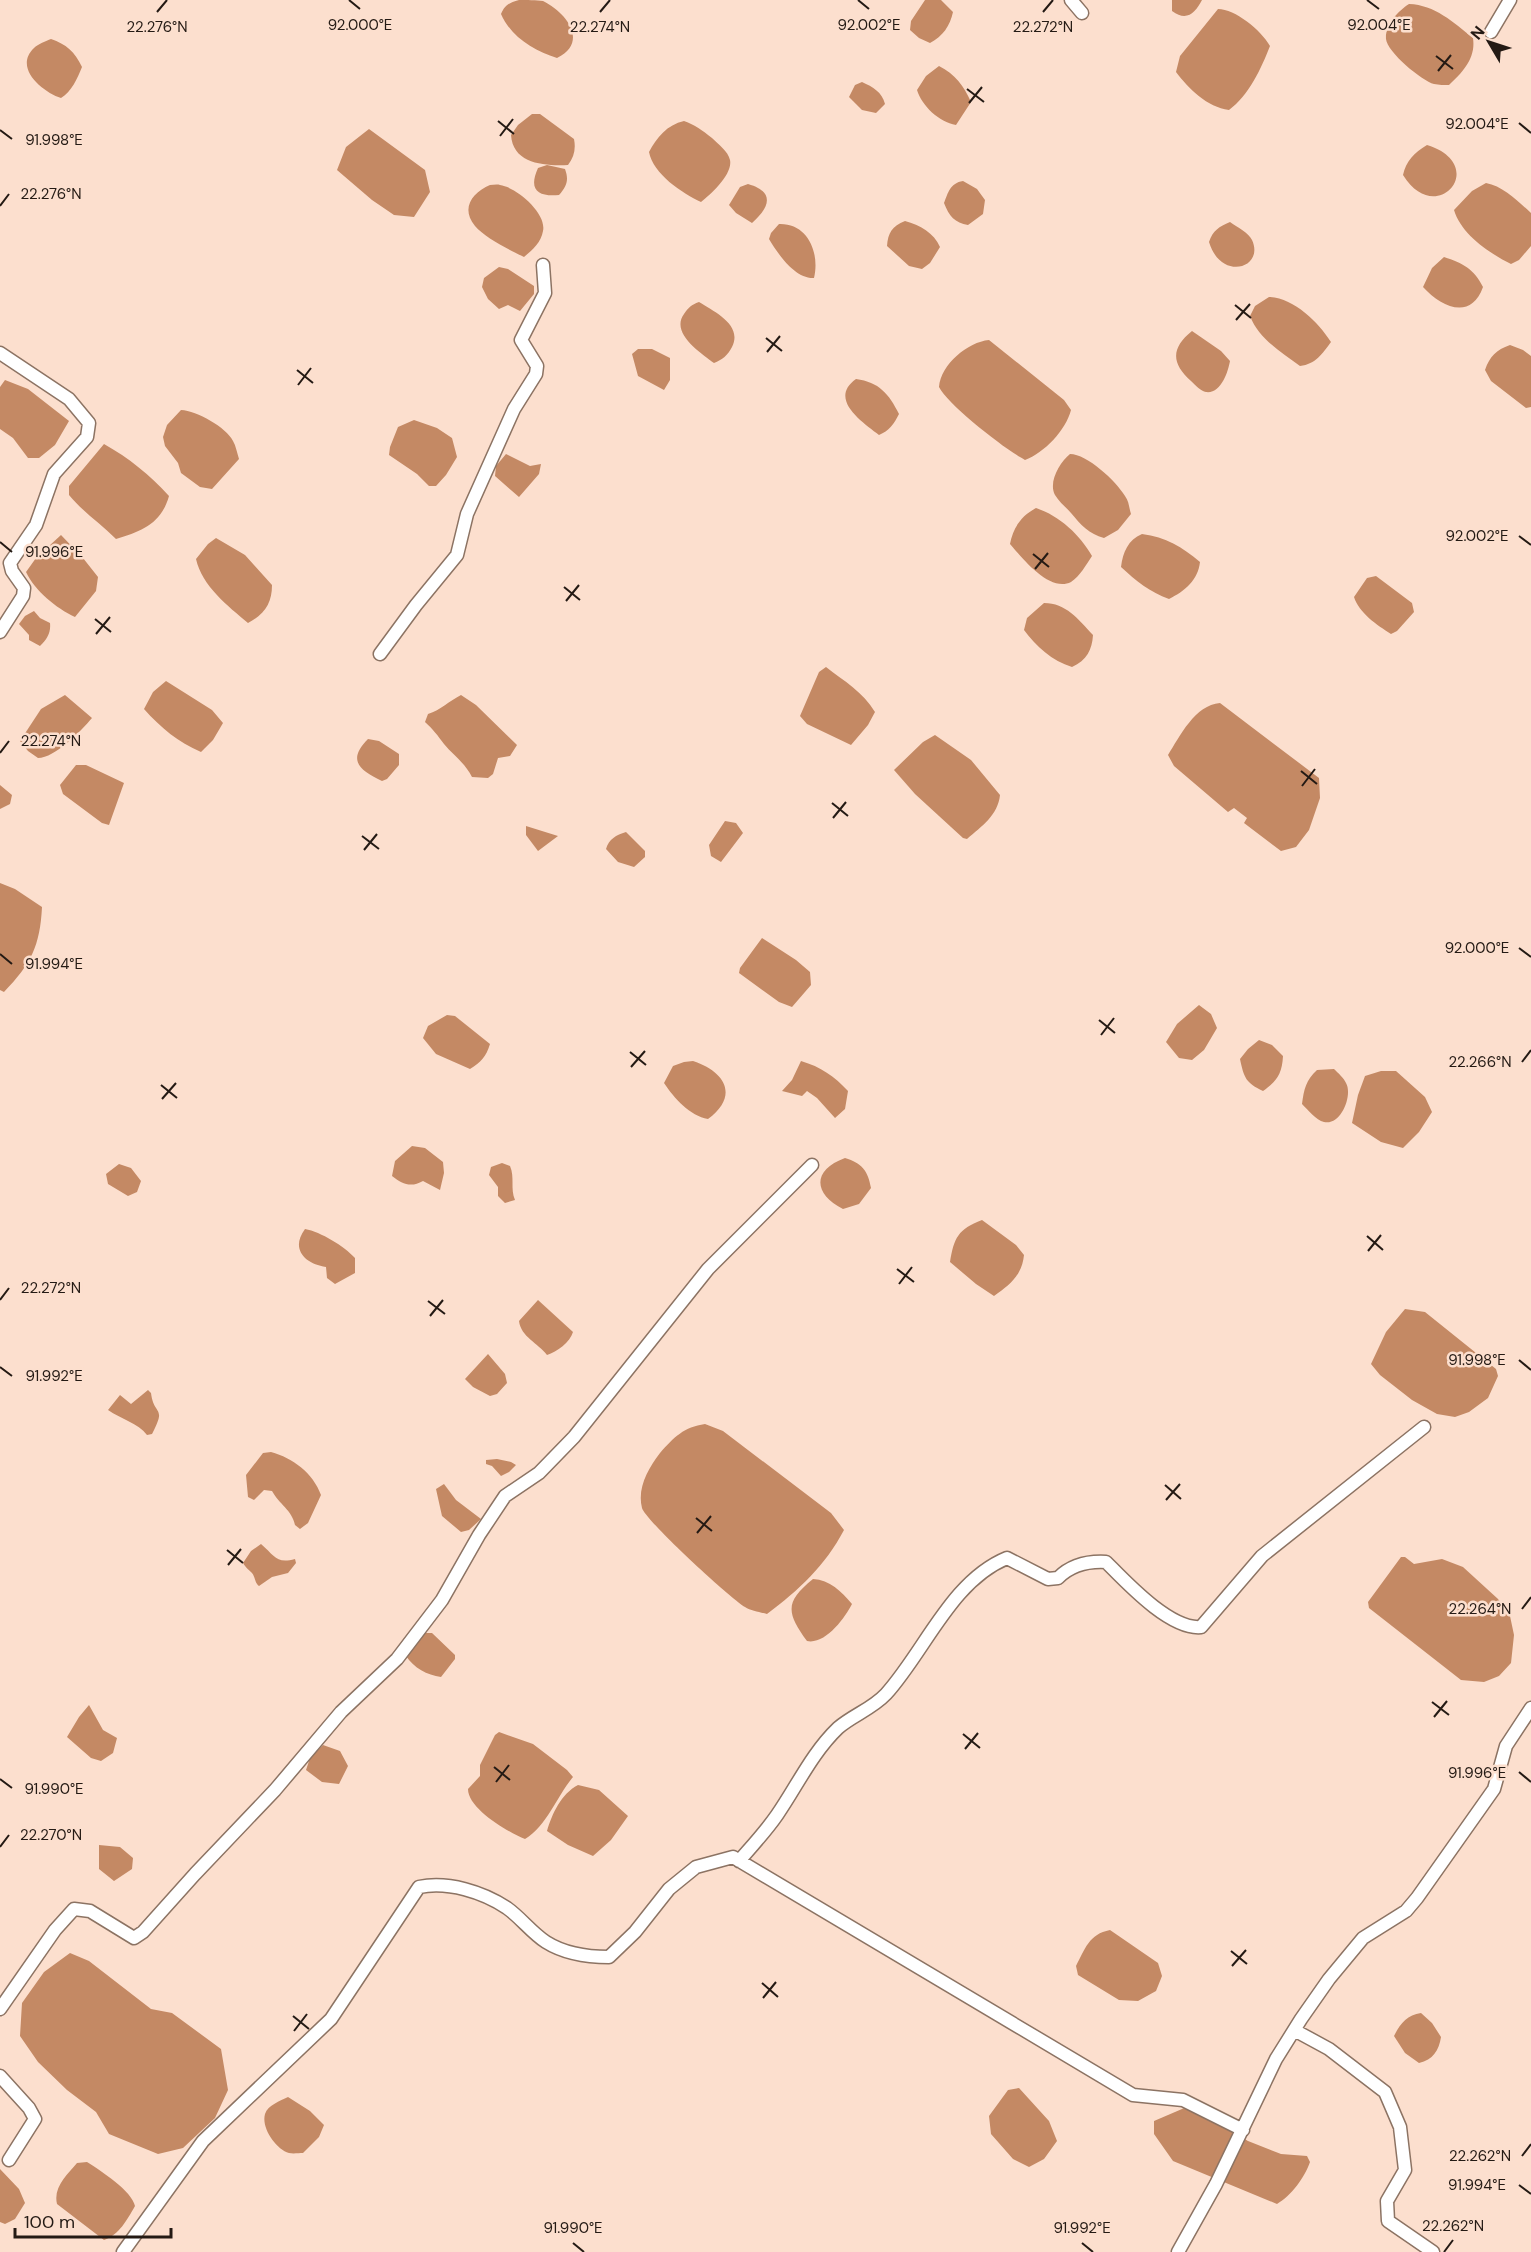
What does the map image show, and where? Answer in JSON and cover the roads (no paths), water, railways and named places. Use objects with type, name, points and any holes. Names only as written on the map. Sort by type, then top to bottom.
[{"type":"street","points":[[1071,0],[1082,13]]},
{"type":"street","points":[[1491,32],[1510,0]]},
{"type":"street","points":[[380,654],[457,555],[467,514],[514,409],[536,374],[537,366],[521,340],[545,293],[543,265]]},
{"type":"street","points":[[0,353],[69,399],[89,423],[87,437],[54,474],[36,525],[10,563],[12,571],[24,588],[23,596],[0,632]]},
{"type":"street","points":[[0,2009],[55,1930],[74,1909],[90,1911],[134,1938],[143,1932],[275,1790],[341,1712],[398,1659],[442,1600],[479,1535],[506,1496],[538,1473],[574,1437],[708,1269],[812,1165]]},
{"type":"street","points":[[739,1861],[776,1816],[821,1748],[856,1714],[886,1694],[944,1613],[971,1582],[996,1563],[1007,1558],[1048,1579],[1058,1578],[1067,1570],[1091,1561],[1106,1562],[1145,1600],[1182,1624],[1201,1627],[1262,1556],[1424,1427]]},
{"type":"street","points":[[1178,2252],[1216,2184],[1275,2059],[1329,1979],[1363,1938],[1406,1911],[1417,1898],[1494,1789],[1506,1746],[1531,1708]]},
{"type":"street","points":[[123,2252],[203,2141],[331,2019],[418,1887],[434,1884],[478,1893],[508,1908],[547,1942],[585,1957],[609,1957],[635,1932],[669,1888],[696,1867],[733,1857],[1133,2094],[1183,2100],[1243,2130]]},
{"type":"street","points":[[1294,2030],[1329,2049],[1385,2092],[1400,2127],[1405,2170],[1387,2201],[1388,2221],[1433,2252]]},
{"type":"street","points":[[0,2076],[35,2119],[9,2160]]}]
